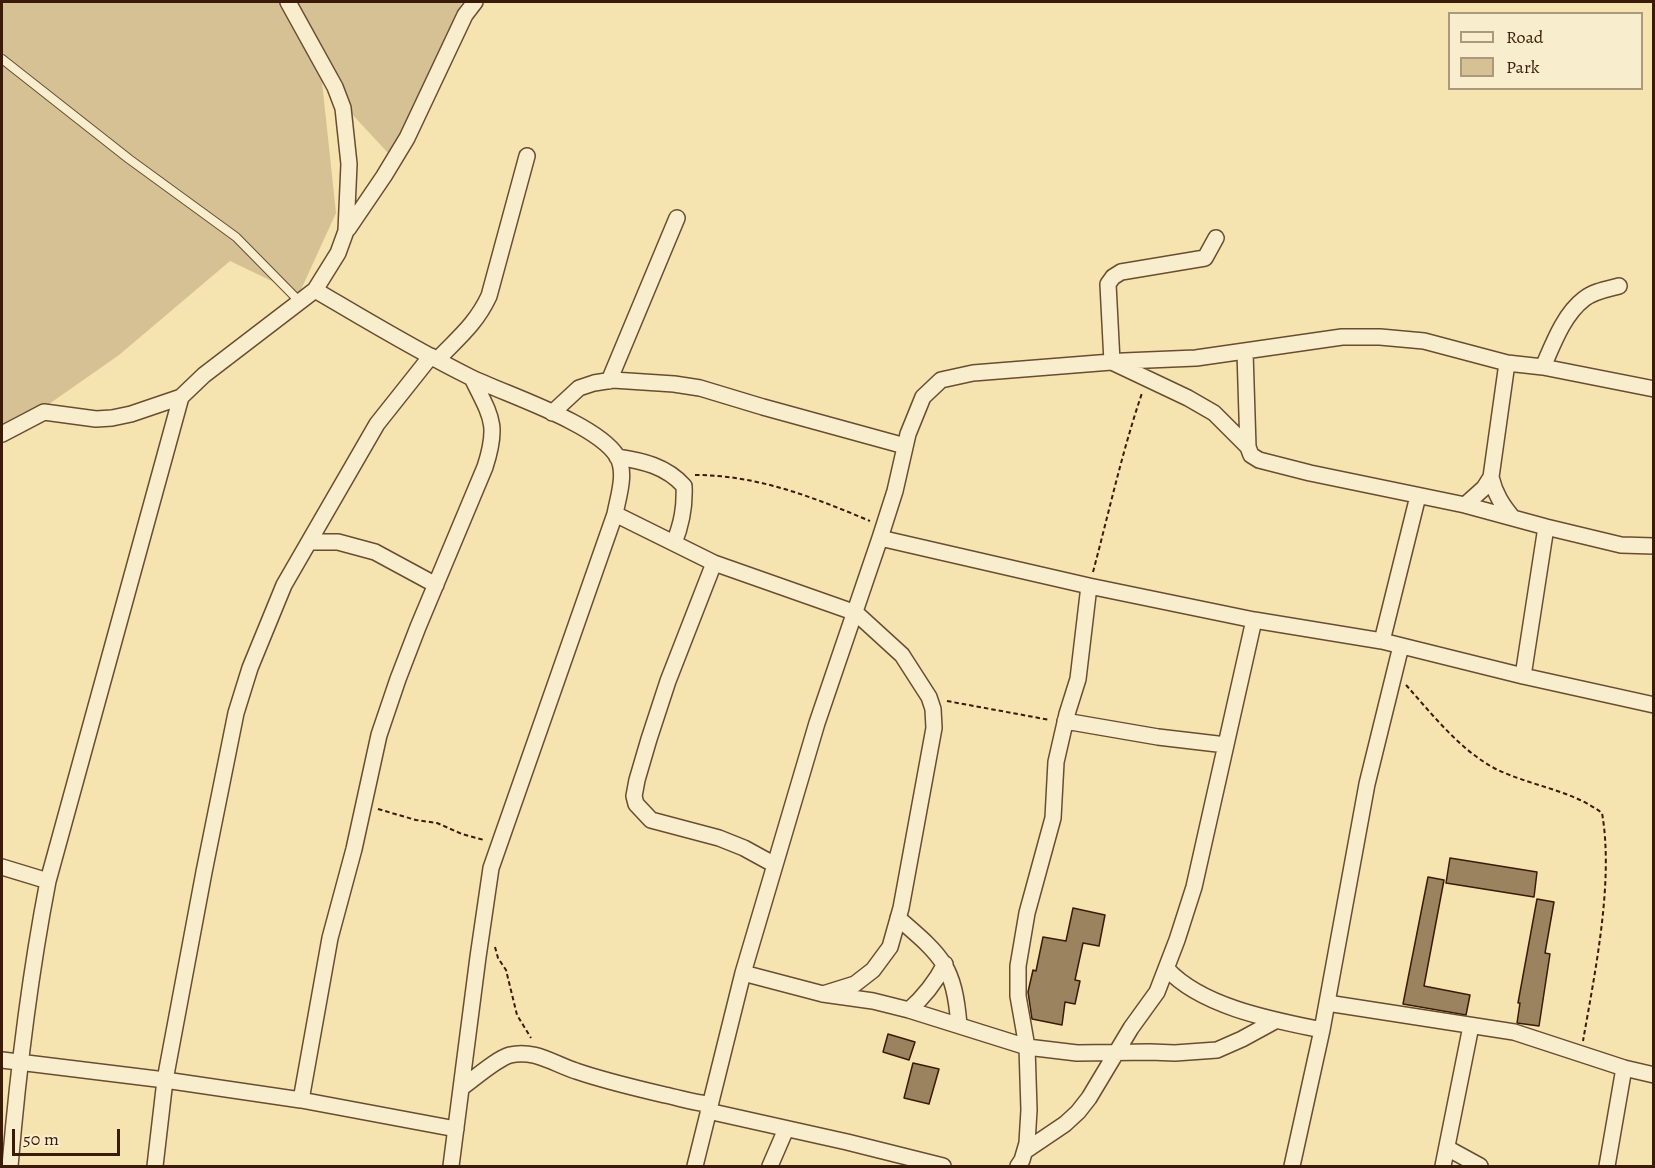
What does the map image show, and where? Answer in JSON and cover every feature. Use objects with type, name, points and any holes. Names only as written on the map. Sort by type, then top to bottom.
[{"type":"street","points":[[288,2],[335,87],[344,108],[349,164],[346,231]]},
{"type":"street","points":[[2,434],[44,412],[96,419],[112,418],[181,397],[204,375],[315,290],[338,253],[346,231],[407,138],[465,15],[475,2]]},
{"type":"street","points":[[155,1167],[165,1080],[236,713],[250,668],[284,585],[377,424],[434,358],[475,321],[489,296],[527,156]]},
{"type":"street","points":[[609,381],[677,218]]},
{"type":"street","points":[[1112,362],[1108,284],[1113,276],[1204,258],[1216,238]]},
{"type":"street","points":[[1543,367],[1557,336],[1575,307],[1586,297],[1619,285]]},
{"type":"street","points":[[315,290],[472,378],[552,413],[600,439],[617,457],[622,471],[615,514],[492,868],[481,933],[451,1167]]},
{"type":"street","points":[[695,1167],[743,973],[817,723],[882,533],[895,491],[905,446],[923,397],[941,380],[974,373],[1196,358],[1342,337],[1380,337],[1424,341],[1507,363],[1543,367],[1653,389]]},
{"type":"street","points":[[1245,352],[1248,447],[1251,455],[1259,460],[1310,473],[1465,505],[1621,545],[1653,546]]},
{"type":"street","points":[[1112,362],[1214,413],[1248,447]]},
{"type":"street","points":[[1507,363],[1491,477],[1494,491],[1501,504],[1514,518]]},
{"type":"street","points":[[301,1100],[330,938],[379,735],[398,679],[485,467],[493,442],[492,422],[472,378]]},
{"type":"street","points":[[552,413],[579,388],[609,381],[674,384],[700,388],[905,446]]},
{"type":"street","points":[[10,1167],[21,1063],[48,881],[181,397]]},
{"type":"street","points":[[617,457],[640,461],[674,475],[684,486],[681,526],[674,543]]},
{"type":"street","points":[[1465,505],[1484,488],[1491,477]]},
{"type":"street","points":[[1382,641],[1418,496]]},
{"type":"street","points":[[615,514],[714,563],[856,613],[902,655],[929,697],[933,709],[934,728],[898,918],[890,947],[873,970],[855,984],[824,994]]},
{"type":"street","points":[[1523,676],[1546,527]]},
{"type":"street","points":[[882,533],[1089,586],[1254,620],[1382,641],[1653,705]]},
{"type":"street","points":[[310,542],[338,542],[375,552],[436,585]]},
{"type":"street","points":[[714,563],[668,681],[634,796],[636,804],[651,820],[719,838],[744,848],[775,865]]},
{"type":"street","points":[[1018,1167],[1025,1151],[1029,1126],[1028,1047],[1017,996],[1018,966],[1027,913],[1053,818],[1056,762],[1078,679],[1089,586]]},
{"type":"street","points":[[1025,1151],[1065,1124],[1089,1098],[1138,1018],[1157,992],[1167,969],[1194,887],[1254,620]]},
{"type":"street","points":[[1293,1167],[1322,1030],[1367,784],[1401,646]]},
{"type":"street","points":[[1064,727],[1226,745]]},
{"type":"street","points":[[2,867],[48,881]]},
{"type":"street","points":[[898,918],[935,950],[945,964],[954,988],[959,1025]]},
{"type":"street","points":[[909,1010],[934,986],[945,964]]},
{"type":"street","points":[[1167,969],[1177,980],[1202,996],[1275,1021],[1322,1030]]},
{"type":"street","points":[[743,973],[824,994],[873,1001],[909,1010],[1028,1047],[1077,1053],[1116,1054],[1217,1050],[1275,1021]]},
{"type":"street","points":[[1327,1003],[1514,1032],[1624,1068],[1653,1075]]},
{"type":"street","points":[[1443,1167],[1471,1026]]},
{"type":"street","points":[[460,1088],[508,1056],[520,1053],[535,1054],[576,1072],[635,1089],[943,1167]]},
{"type":"street","points":[[2,1060],[301,1100],[456,1129]]},
{"type":"street","points":[[1607,1167],[1624,1068]]},
{"type":"street","points":[[770,1167],[786,1129]]},
{"type":"street","points":[[1447,1148],[1480,1167]]},
{"type":"lane","points":[[2,59],[129,159],[236,237],[300,303]]},
{"type":"path","points":[[1089,586],[1127,437],[1147,379]]},
{"type":"path","points":[[674,475],[718,474],[758,480],[818,498],[882,533]]},
{"type":"path","points":[[1394,672],[1454,737],[1486,763],[1593,806],[1602,813],[1605,831],[1605,881],[1597,961],[1581,1054]]},
{"type":"path","points":[[929,697],[974,708],[1048,719],[1064,727]]},
{"type":"path","points":[[364,804],[499,844]]},
{"type":"path","points":[[481,933],[494,943],[498,958],[506,970],[517,1016],[545,1059]]},
{"type":"green space","points":[[2,2],[462,2],[390,155],[322,82],[336,213],[299,294],[230,261],[119,355],[2,437]]},
{"type":"building","points":[[1450,858],[1537,872],[1534,897],[1446,883]]},
{"type":"building","points":[[1428,877],[1444,880],[1424,986],[1470,995],[1466,1015],[1403,1004]]},
{"type":"building","points":[[1537,899],[1554,902],[1545,953],[1550,954],[1539,1026],[1517,1023],[1520,1003],[1518,1003]]},
{"type":"building","points":[[1073,908],[1105,915],[1099,946],[1083,943],[1075,980],[1080,981],[1075,1004],[1065,1002],[1062,1025],[1032,1019],[1028,992],[1033,970],[1036,971],[1043,937],[1066,941]]},
{"type":"building","points":[[888,1034],[915,1042],[909,1060],[883,1052]]},
{"type":"building","points":[[913,1063],[939,1069],[929,1104],[904,1098]]}]
